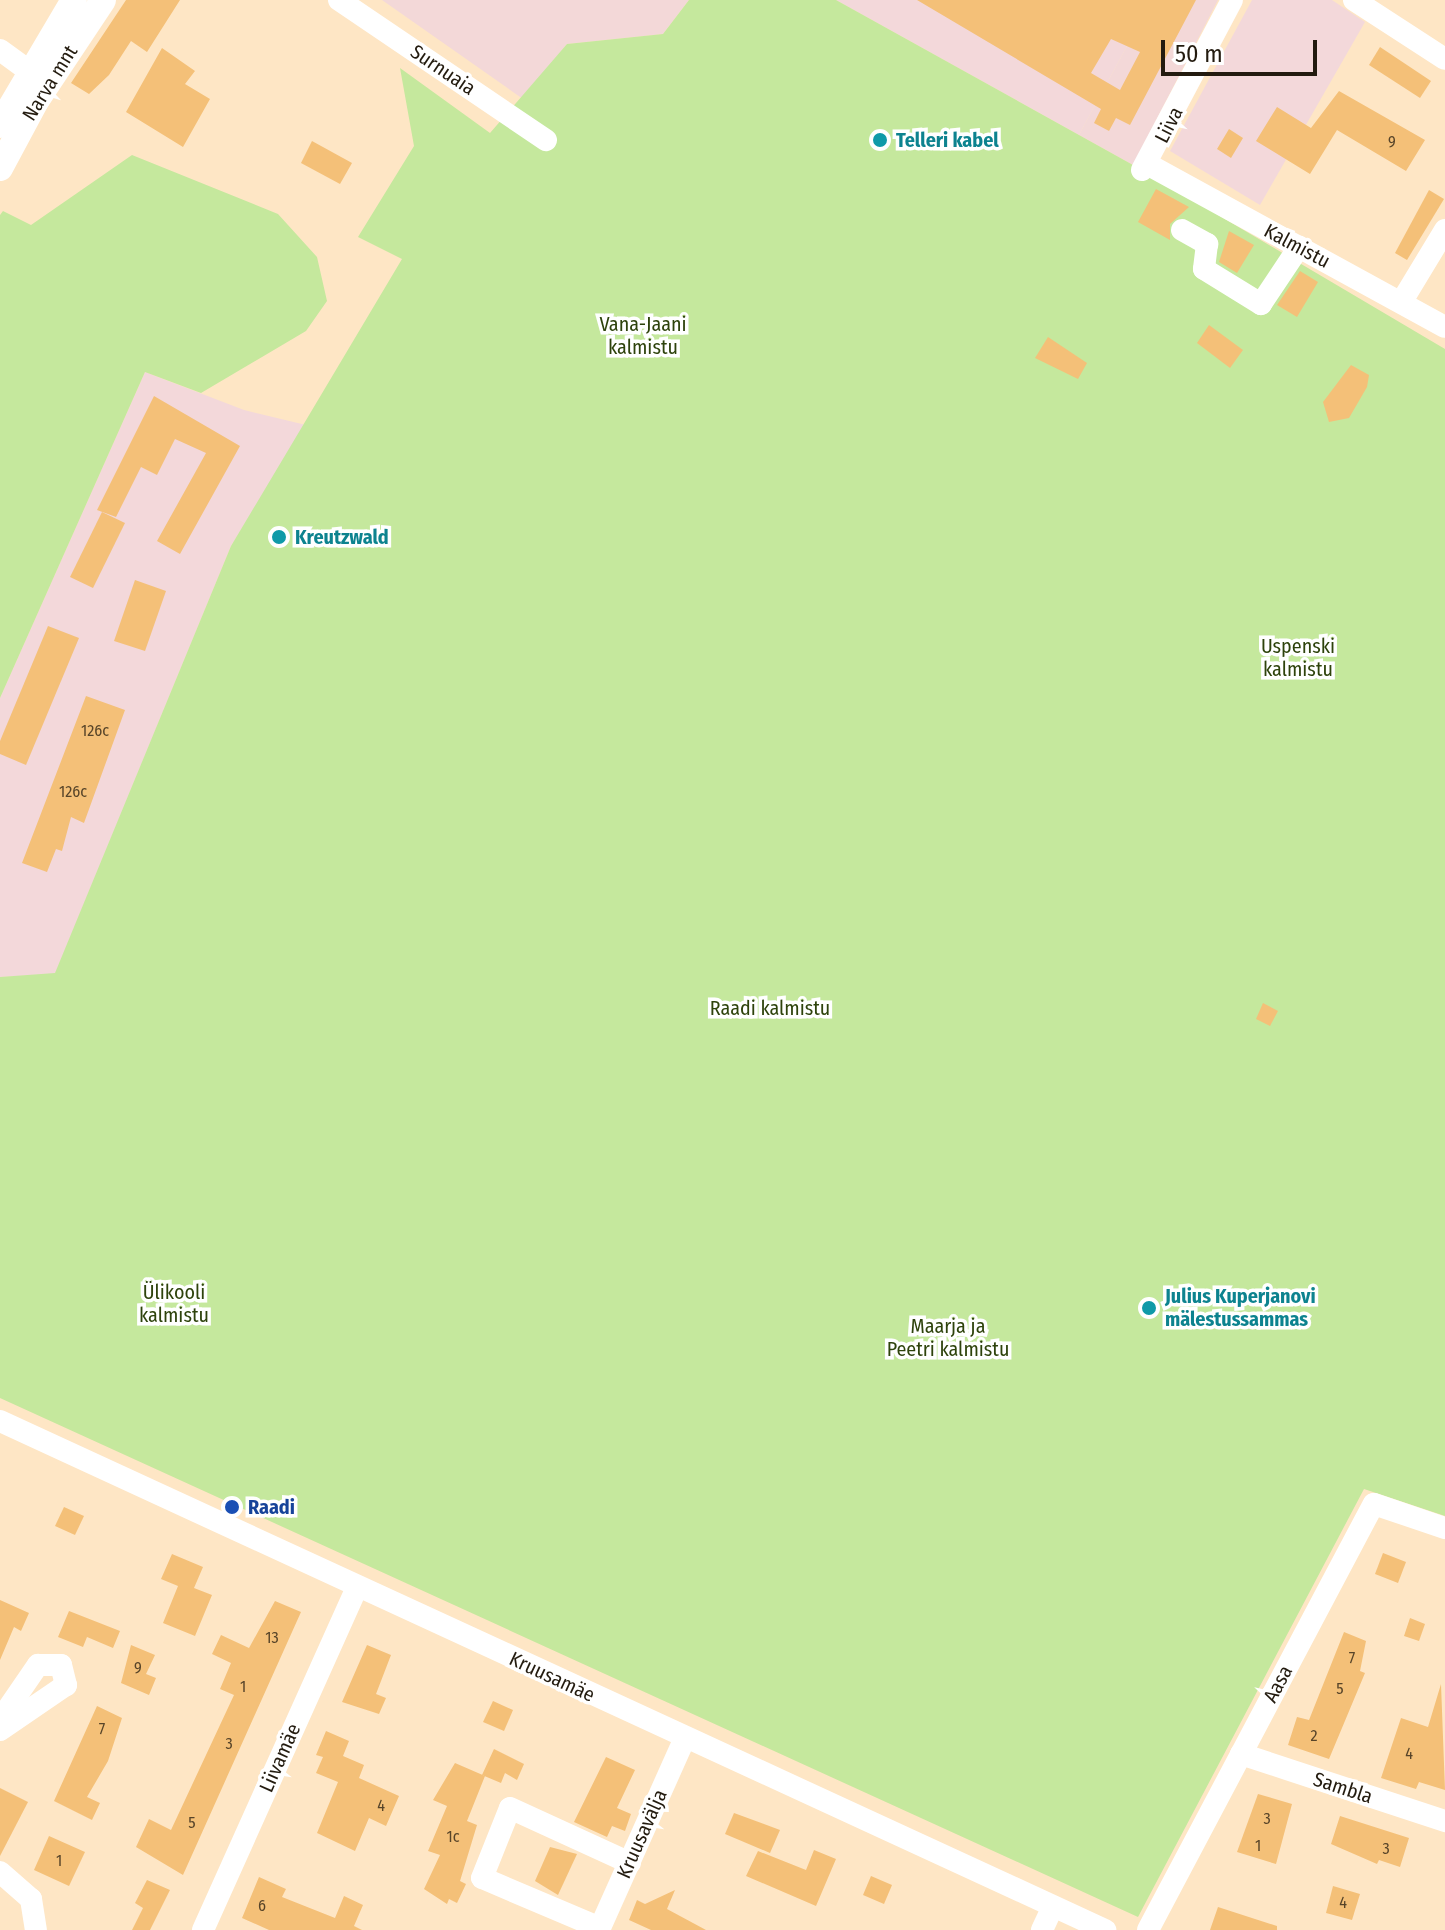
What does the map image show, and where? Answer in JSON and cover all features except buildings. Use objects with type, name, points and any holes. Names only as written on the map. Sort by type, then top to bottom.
[{"type":"main road","name":"Narva mnt","points":[[0,168],[74,0]]},
{"type":"main road","name":"Narva mnt","points":[[0,125],[103,0]]},
{"type":"street","name":"Surnuaia","points":[[339,0],[546,140]]},
{"type":"street","name":"Liiva","points":[[1146,167],[1232,0]]},
{"type":"street","points":[[1354,0],[1445,59]]},
{"type":"street","points":[[0,50],[38,78]]},
{"type":"street","name":"Kalmistu","points":[[1146,167],[1402,301],[1445,327]]},
{"type":"street","points":[[1182,230],[1207,244],[1204,269],[1261,304],[1299,247]]},
{"type":"street","points":[[1402,301],[1445,230]]},
{"type":"street","name":"Kruusamäe","points":[[0,1421],[1105,1930]]},
{"type":"street","name":"Aasa","points":[[1148,1930],[1374,1504],[1445,1528]]},
{"type":"street","name":"Liivamäe","points":[[203,1930],[357,1587]]},
{"type":"street","points":[[0,1720],[38,1665],[61,1665],[66,1685],[0,1730]]},
{"type":"street","name":"Kruusavälja","points":[[599,1929],[685,1738]]},
{"type":"street","name":"Sambla","points":[[1241,1754],[1445,1821]]},
{"type":"street","points":[[599,1929],[482,1878],[510,1808],[630,1863]]},
{"type":"street","points":[[0,1872],[31,1899],[36,1930]]},
{"type":"street","points":[[1042,1930],[1053,1906]]},
{"type":"shaded area","points":[[382,0],[689,0],[663,34],[567,44],[523,99]]},
{"type":"shaded area","points":[[836,0],[1133,0],[1146,11],[1079,135]]},
{"type":"shaded area","points":[[1133,0],[1218,0],[1133,165],[1079,135],[1146,11]]},
{"type":"shaded area","points":[[1252,0],[1332,0],[1365,22],[1260,205],[1170,151]]},
{"type":"shaded area","points":[[145,372],[244,410],[306,425],[231,546],[55,974],[0,977],[0,698]]},
{"type":"green space","name":"Maarja ja Peetri kalmistu","points":[[689,0],[836,0],[1142,170],[1445,349],[1445,1516],[1364,1489],[1138,1917],[0,1398],[0,977],[55,973],[231,546],[402,259],[358,237],[414,146],[400,68],[490,133],[567,44],[663,34]]},
{"type":"green space","points":[[132,155],[278,214],[317,257],[327,301],[306,331],[201,393],[145,372],[0,698],[0,215],[3,211],[31,225]]},
{"type":"place","name":"Telleri kabel","points":[[880,140]]},
{"type":"place","name":"Kreutzwald","points":[[279,537]]},
{"type":"place","name":"Julius Kuperjanovi mälestussammas","points":[[1149,1308]]},
{"type":"place","name":"Raadi","points":[[232,1507]]},
{"type":"park label","name":"Vana-Jaani kalmistu","points":[[643,336]]},
{"type":"park label","name":"Uspenski kalmistu","points":[[1298,658]]},
{"type":"park label","name":"Raadi kalmistu","points":[[770,1008]]},
{"type":"park label","name":"Ülikooli kalmistu","points":[[174,1304]]}]
